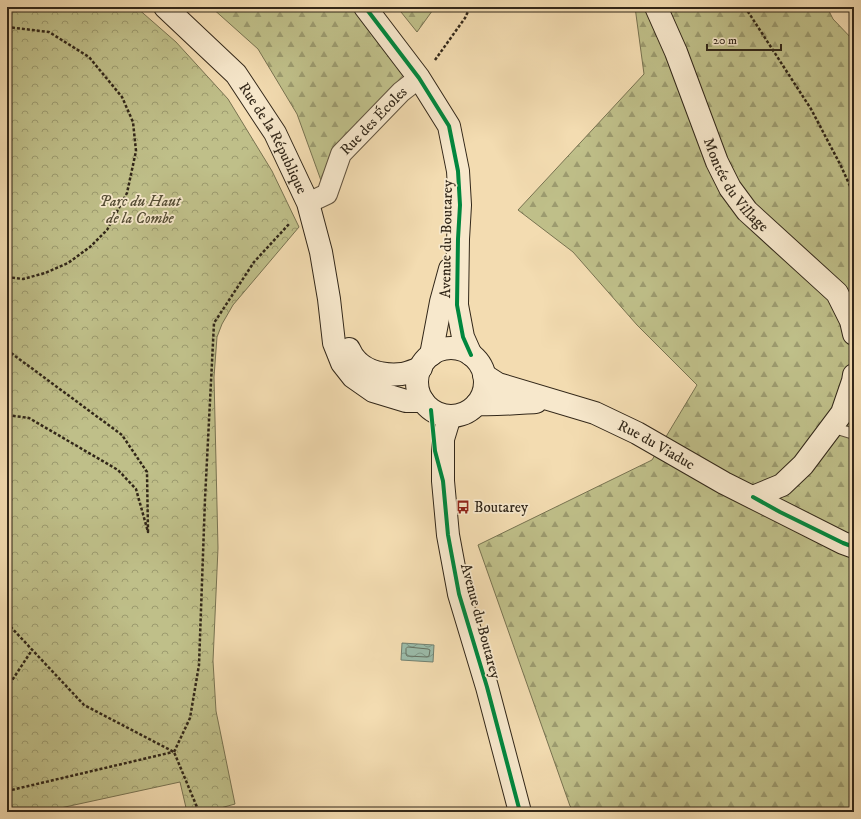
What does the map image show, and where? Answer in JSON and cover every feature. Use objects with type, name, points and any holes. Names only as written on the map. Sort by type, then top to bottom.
[{"type":"main road","name":"Rue de la République","points":[[165,7],[236,74],[275,133],[308,203],[321,252],[334,342],[342,363],[353,377],[373,392],[434,409]]},
{"type":"main road","name":"Avenue du Boutarey","points":[[365,7],[421,83],[449,126],[458,170],[460,205],[457,305],[463,336],[471,355]]},
{"type":"main road","name":"Montée du Village","points":[[656,7],[676,52],[717,162],[730,188],[747,211],[837,293],[852,321],[854,334]]},
{"type":"main road","name":"Avenue du Boutarey","points":[[426,361],[458,239]]},
{"type":"main road","name":"Rue de la République","points":[[329,299],[351,354],[361,366],[377,374],[403,374],[426,361]]},
{"type":"main road","points":[[440,350],[461,350],[471,355],[477,360],[484,375],[485,386],[477,404],[469,411],[460,415],[434,409],[419,394],[417,385],[418,376],[426,361],[440,350]]},
{"type":"main road","name":"Rue du Viaduc","points":[[484,375],[498,384],[595,413],[630,430],[724,483],[753,496],[780,512],[843,544],[854,547]]},
{"type":"main road","points":[[753,496],[782,485],[803,465],[842,413],[854,375]]},
{"type":"main road","name":"Rue du Viaduc","points":[[477,404],[491,405],[514,402],[556,402]]},
{"type":"main road","name":"Avenue du Boutarey","points":[[434,409],[435,451],[443,481],[448,535],[459,594],[487,687],[520,812]]},
{"type":"street","name":"Rue des Écoles","points":[[308,203],[328,194],[341,154],[401,92],[421,83]]},
{"type":"lane","points":[[832,427],[854,434]]},
{"type":"path","points":[[421,83],[465,18],[470,7]]},
{"type":"path","points":[[745,7],[811,109],[841,166],[854,195]]},
{"type":"path","points":[[7,26],[49,32],[89,57],[122,97],[133,122],[136,151],[127,193],[107,230],[90,247],[68,263],[44,273],[23,279],[7,277]]},
{"type":"path","points":[[174,752],[190,718],[199,665],[205,498],[214,323],[254,262],[308,203]]},
{"type":"path","points":[[7,350],[122,435],[147,472],[148,532],[136,489],[118,470],[29,418],[7,414]]},
{"type":"path","points":[[7,622],[84,705],[174,752],[199,812]]},
{"type":"path","points":[[7,688],[32,650]]},
{"type":"path","points":[[7,791],[174,752]]},
{"type":"green space","name":"Parc du Haut de la Combe","points":[[7,7],[136,7],[176,42],[228,99],[272,171],[299,227],[233,305],[222,324],[217,337],[214,377],[218,548],[213,661],[216,711],[235,804],[206,812],[187,812],[180,782],[42,812],[7,812]]},
{"type":"green space","points":[[211,7],[358,7],[406,72],[335,151],[323,186],[297,114],[258,49]]},
{"type":"green space","points":[[397,7],[435,7],[417,32]]},
{"type":"green space","points":[[635,7],[827,7],[833,19],[854,41],[854,812],[576,812],[570,806],[478,545],[652,460],[697,385],[637,325],[573,252],[518,210],[644,74]]},
{"type":"water","points":[[402,643],[434,645],[433,662],[401,660]]},
{"type":"cycle path","points":[[365,7],[419,78],[449,126],[458,171],[460,205],[457,305],[463,337],[471,355]]},
{"type":"cycle path","points":[[431,410],[435,451],[443,481],[448,535],[459,594],[487,687],[520,812]]},
{"type":"cycle path","points":[[753,497],[780,512],[854,547]]},
{"type":"place","name":"Boutarey","points":[[463,507]]}]
